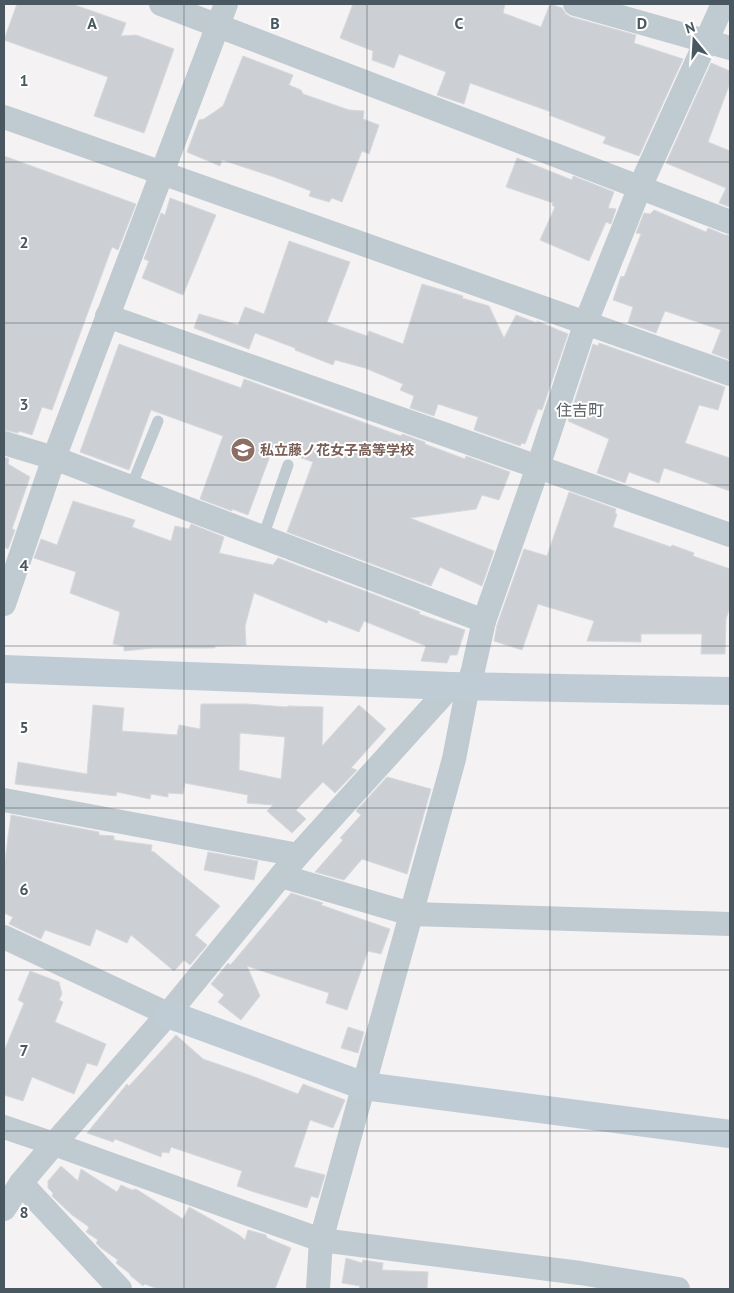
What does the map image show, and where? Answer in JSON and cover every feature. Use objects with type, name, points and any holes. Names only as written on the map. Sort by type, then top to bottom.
[{"type":"street","points":[[161,4],[222,14],[640,187],[730,222]]},
{"type":"street","points":[[575,4],[730,48]]},
{"type":"street","points":[[4,1209],[21,1183],[168,1014],[298,855],[473,670],[484,621],[586,322],[640,187],[724,4]]},
{"type":"street","points":[[4,604],[54,458],[222,14]]},
{"type":"street","points":[[4,117],[730,374]]},
{"type":"street","points":[[107,316],[730,535]]},
{"type":"street","points":[[4,443],[54,458],[484,621]]},
{"type":"street","points":[[4,670],[459,686],[730,691]]},
{"type":"street","points":[[318,1289],[321,1240],[454,759],[459,686]]},
{"type":"street","points":[[4,800],[298,855]]},
{"type":"street","points":[[281,876],[411,914],[730,924]]},
{"type":"street","points":[[4,937],[168,1014],[364,1086],[730,1134]]},
{"type":"street","points":[[4,1127],[321,1240],[580,1274],[678,1289]]},
{"type":"street","points":[[21,1183],[120,1289]]},
{"type":"lane","points":[[131,487],[158,421]]},
{"type":"lane","points":[[263,537],[288,465]]},
{"type":"building","points":[[17,4],[72,4],[126,23],[121,36],[136,35],[174,49],[144,133],[94,116],[108,77],[4,40]]},
{"type":"building","points":[[353,4],[505,4],[503,13],[541,27],[550,4],[562,8],[571,17],[636,35],[634,43],[683,59],[639,156],[603,143],[606,137],[549,115],[551,112],[470,83],[464,104],[437,95],[446,72],[399,54],[394,68],[372,60],[373,51],[340,38]]},
{"type":"building","points":[[243,56],[293,75],[289,85],[301,90],[303,94],[349,110],[364,111],[363,119],[379,125],[369,154],[362,151],[342,202],[332,198],[329,202],[309,196],[311,191],[274,177],[222,160],[220,166],[187,152],[199,120],[204,119],[223,106]]},
{"type":"building","points":[[711,63],[730,71],[730,83],[708,142],[730,151],[730,207],[719,203],[726,188],[666,163]]},
{"type":"building","points":[[4,156],[136,204],[118,250],[112,247],[52,410],[42,407],[32,435],[19,431],[18,433],[4,430]]},
{"type":"building","points":[[517,158],[572,180],[573,176],[614,192],[608,208],[616,209],[611,224],[606,222],[589,261],[540,240],[555,207],[552,205],[553,203],[506,187]]},
{"type":"building","points":[[170,198],[216,215],[183,295],[142,278],[149,261],[144,259],[161,213],[165,215]]},
{"type":"building","points":[[654,210],[706,232],[708,228],[725,235],[730,235],[730,360],[712,353],[721,330],[665,311],[656,333],[628,323],[633,307],[613,300],[621,276],[624,277],[641,234],[636,233],[644,213],[650,214]]},
{"type":"building","points":[[289,241],[350,262],[327,322],[367,336],[369,331],[403,344],[422,284],[489,306],[504,338],[516,315],[537,323],[537,321],[568,334],[542,410],[538,409],[525,444],[522,443],[520,446],[474,430],[478,417],[438,404],[434,416],[410,408],[414,396],[400,390],[403,384],[365,368],[335,360],[333,365],[255,333],[249,349],[194,328],[199,314],[238,325],[245,307],[264,314]]},
{"type":"building","points":[[599,343],[725,387],[718,410],[699,405],[685,443],[730,458],[730,491],[664,468],[659,483],[629,472],[625,483],[597,473],[609,439],[568,421],[593,344],[598,346]]},
{"type":"building","name":"私立藤ノ花女子高等学校","points":[[119,344],[241,388],[244,379],[401,436],[402,434],[425,442],[425,444],[465,459],[466,456],[510,472],[499,500],[482,495],[476,509],[410,518],[494,551],[482,586],[440,567],[431,586],[287,532],[313,462],[273,448],[248,515],[200,499],[223,436],[151,410],[129,470],[80,452]]},
{"type":"building","points":[[4,457],[9,459],[8,464],[30,477],[12,529],[15,530],[8,549],[4,547]]},
{"type":"building","points":[[569,492],[616,509],[615,513],[617,514],[613,527],[671,547],[672,545],[694,553],[693,556],[730,569],[730,607],[726,619],[725,654],[701,654],[702,634],[641,634],[641,642],[587,641],[594,621],[538,604],[522,650],[494,641],[497,625],[524,549],[547,556]]},
{"type":"building","points":[[73,501],[135,520],[132,527],[171,541],[175,526],[189,529],[191,524],[224,537],[219,553],[273,565],[278,558],[420,612],[419,614],[465,630],[457,655],[450,655],[447,663],[421,661],[426,646],[364,621],[359,632],[328,620],[327,623],[254,593],[245,626],[246,645],[215,646],[215,648],[153,648],[124,651],[124,646],[113,644],[120,612],[70,593],[76,572],[34,558],[41,539],[57,545]]},
{"type":"building","points":[[201,704],[246,704],[323,707],[322,746],[359,705],[386,729],[351,768],[357,770],[335,793],[323,782],[296,810],[306,819],[292,833],[267,811],[273,805],[247,803],[248,795],[185,783],[183,794],[168,793],[168,797],[151,794],[150,799],[117,792],[116,796],[15,784],[18,762],[87,774],[93,705],[124,708],[122,731],[177,735],[179,725],[200,729]],"holes":[[[240,733],[285,737],[281,779],[239,770]]]},
{"type":"building","points":[[387,777],[431,789],[407,874],[362,859],[344,880],[315,872],[343,840],[340,838],[361,815],[356,811]]},
{"type":"building","points":[[11,815],[99,832],[99,835],[114,836],[114,840],[152,845],[151,851],[220,906],[195,935],[207,945],[190,965],[184,960],[174,971],[131,935],[127,943],[96,929],[90,946],[45,930],[41,939],[9,924],[13,917],[4,913],[4,868]]},
{"type":"building","points":[[208,852],[258,861],[254,880],[204,870]]},
{"type":"building","points":[[291,893],[323,903],[321,905],[390,929],[381,954],[368,951],[347,1010],[326,1003],[329,993],[247,966],[260,996],[241,1020],[218,1002],[224,995],[211,984],[228,963],[230,965],[233,962]]},
{"type":"building","points":[[30,971],[59,982],[62,994],[59,1000],[63,1002],[55,1022],[106,1044],[97,1066],[87,1063],[74,1094],[32,1077],[23,1101],[4,1095],[4,1051],[24,1003],[18,1000]]},
{"type":"building","points":[[348,1027],[364,1032],[358,1053],[341,1048]]},
{"type":"building","points":[[176,1035],[203,1059],[298,1094],[303,1084],[345,1100],[333,1128],[310,1120],[294,1167],[325,1175],[318,1198],[311,1196],[307,1208],[237,1186],[242,1171],[171,1147],[169,1153],[162,1152],[161,1157],[115,1139],[113,1142],[87,1133],[127,1084],[129,1086]]},
{"type":"building","points":[[61,1166],[78,1181],[81,1169],[117,1192],[121,1185],[132,1190],[136,1189],[183,1219],[189,1207],[245,1240],[248,1230],[266,1235],[267,1238],[291,1248],[275,1289],[158,1289],[145,1284],[143,1286],[116,1263],[118,1260],[96,1243],[98,1240],[86,1232],[89,1227],[72,1215],[52,1196],[53,1193],[48,1188],[48,1181]]},
{"type":"building","points":[[346,1258],[362,1263],[363,1260],[383,1263],[382,1270],[428,1272],[427,1289],[359,1289],[360,1286],[342,1283]]},
{"type":"place","name":"私立藤ノ花女子高等学校","points":[[243,450]]},
{"type":"district","name":"住吉町","points":[[580,410]]}]
